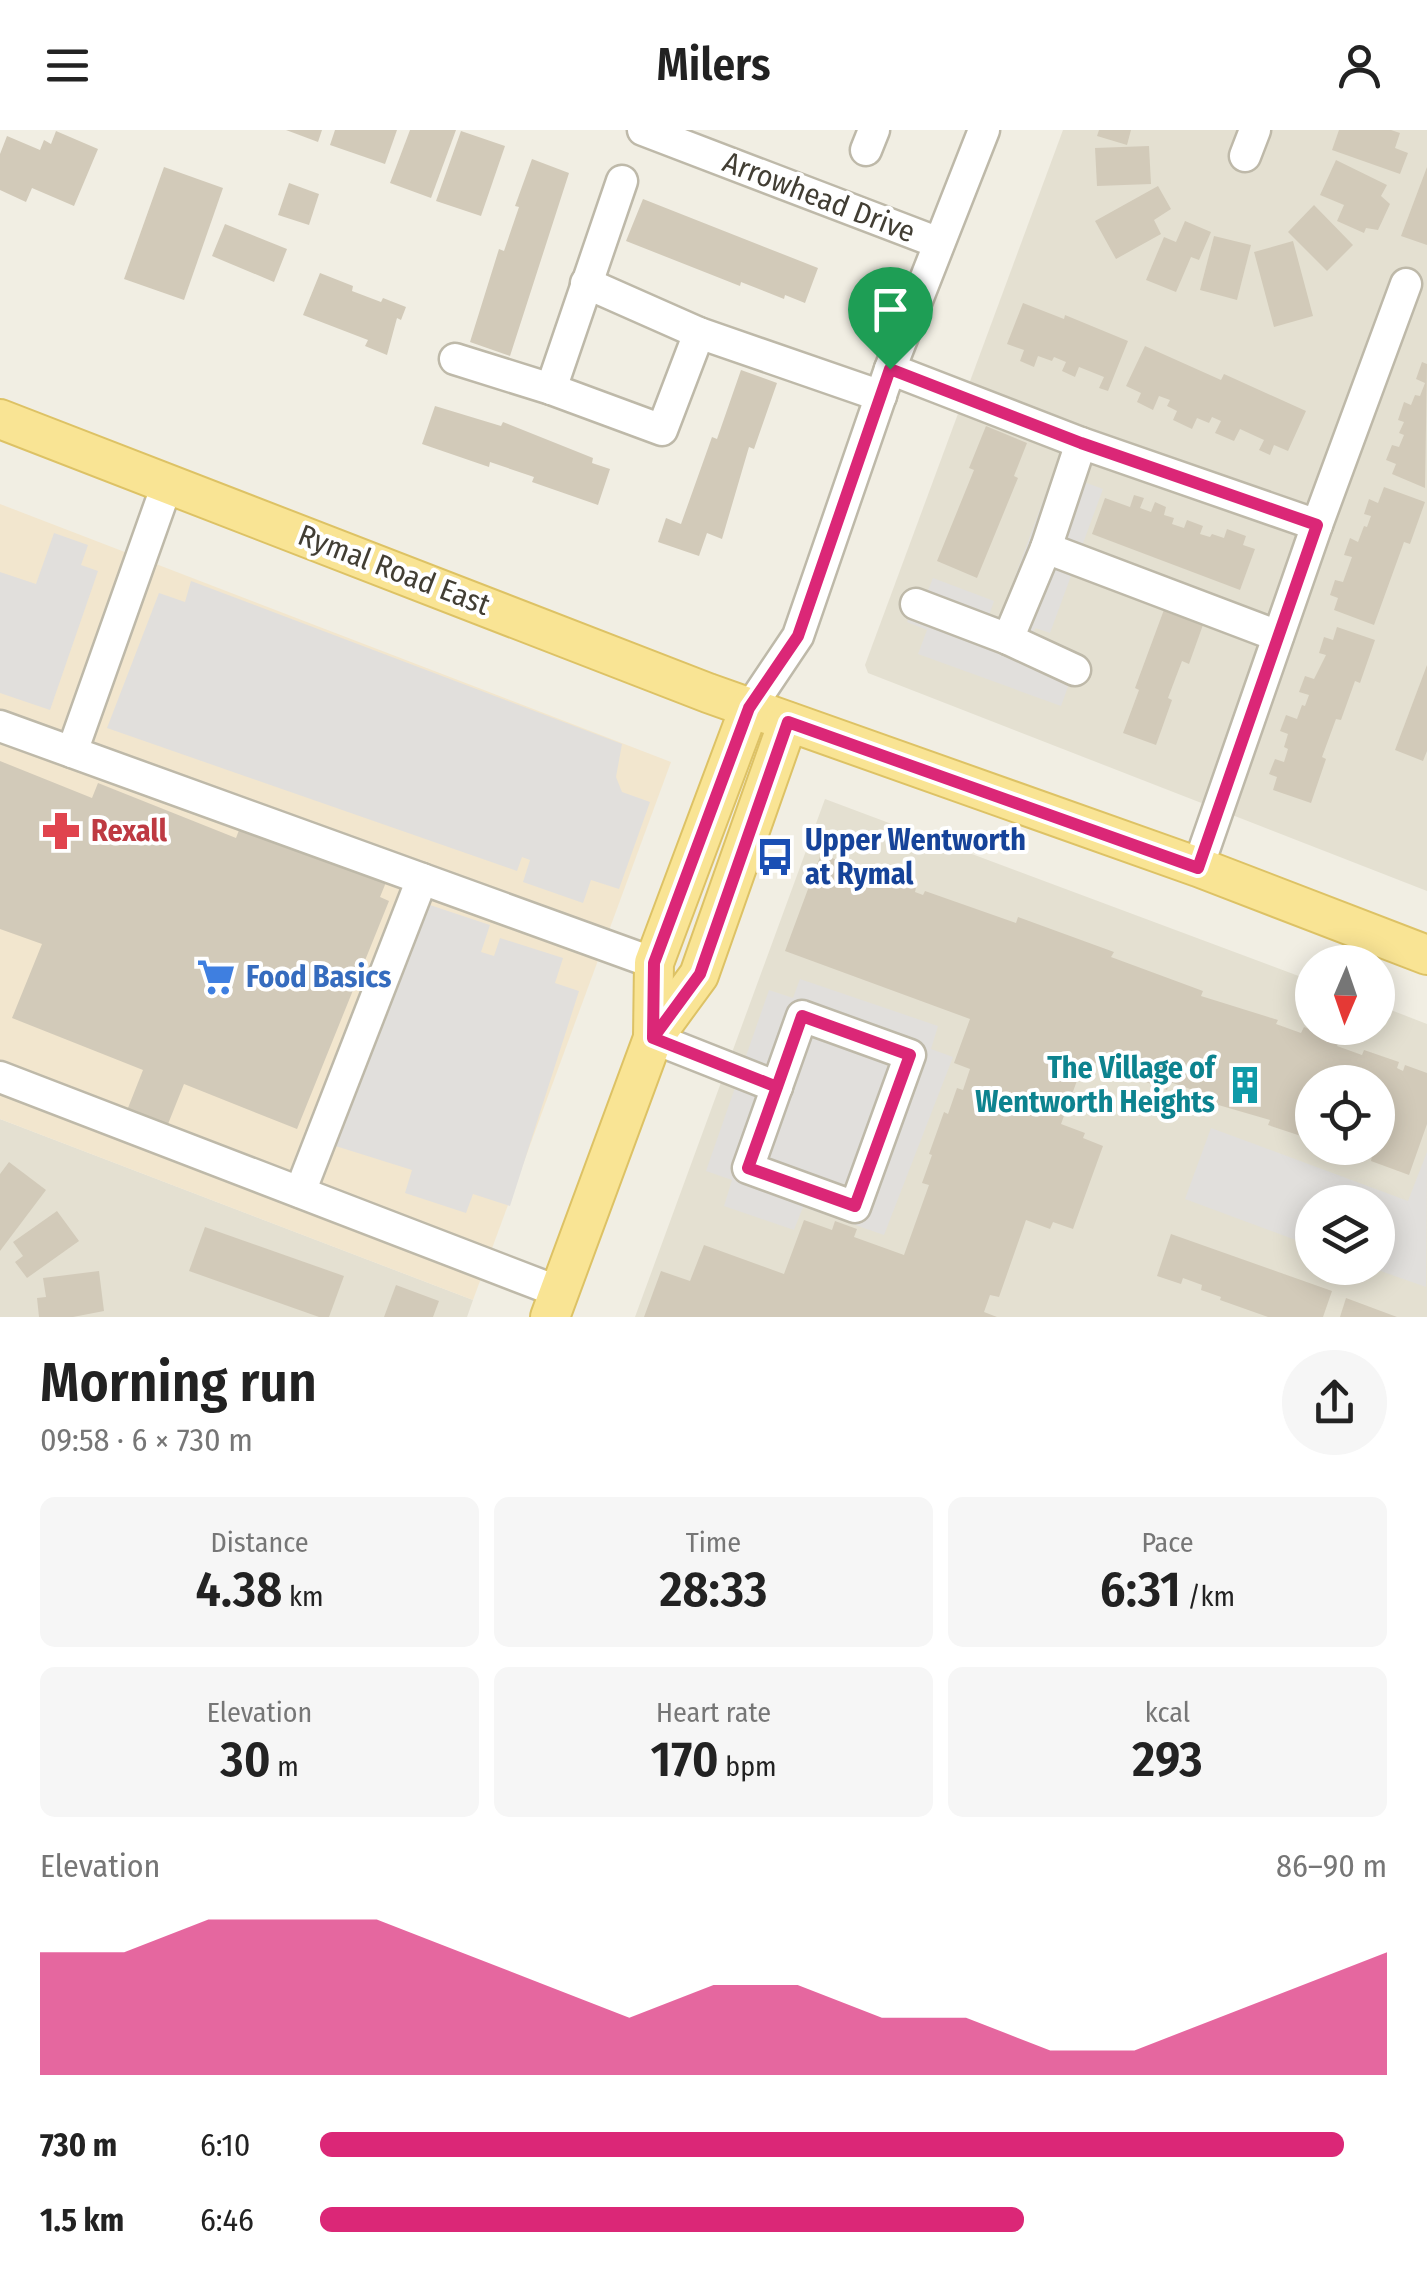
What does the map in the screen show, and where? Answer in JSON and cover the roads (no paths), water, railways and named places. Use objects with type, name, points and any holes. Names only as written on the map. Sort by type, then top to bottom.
[{"type":"main road","name":"Rymal Road East","points":[[0,419],[749,708],[1198,868],[1427,956]]},
{"type":"main road","points":[[653,1038],[654,963],[749,708]]},
{"type":"main road","points":[[554,1305],[653,1038],[700,974],[788,722]]},
{"type":"street","name":"Arrowhead Drive","points":[[643,130],[939,243]]},
{"type":"street","points":[[749,708],[790,649],[885,383],[984,130]]},
{"type":"street","points":[[551,389],[622,181]]},
{"type":"street","points":[[586,283],[699,333],[885,383],[1081,443],[1317,525]]},
{"type":"street","points":[[1198,868],[1406,284]]},
{"type":"street","points":[[455,359],[662,430],[699,333]]},
{"type":"street","points":[[1008,638],[1046,548],[1081,443]]},
{"type":"street","points":[[72,752],[168,482]]},
{"type":"street","points":[[1046,548],[1278,636]]},
{"type":"street","points":[[916,604],[1008,638],[1075,670]]},
{"type":"street","points":[[788,722],[790,649]]},
{"type":"street","points":[[0,726],[654,963]]},
{"type":"street","points":[[300,1192],[422,879]]},
{"type":"street","points":[[802,1016],[910,1055],[855,1206],[748,1168],[777,1087],[802,1016]]},
{"type":"street","points":[[653,1038],[777,1087]]},
{"type":"street","points":[[0,1076],[300,1192],[554,1305]]},
{"type":"place","name":"Rexall","points":[[61,831]]},
{"type":"place","name":"Upper Wentworth at Rymal","points":[[775,857]]},
{"type":"place","name":"Food Basics","points":[[216,977]]},
{"type":"place","name":"The Village of Wentworth Heights","points":[[1245,1085]]}]
